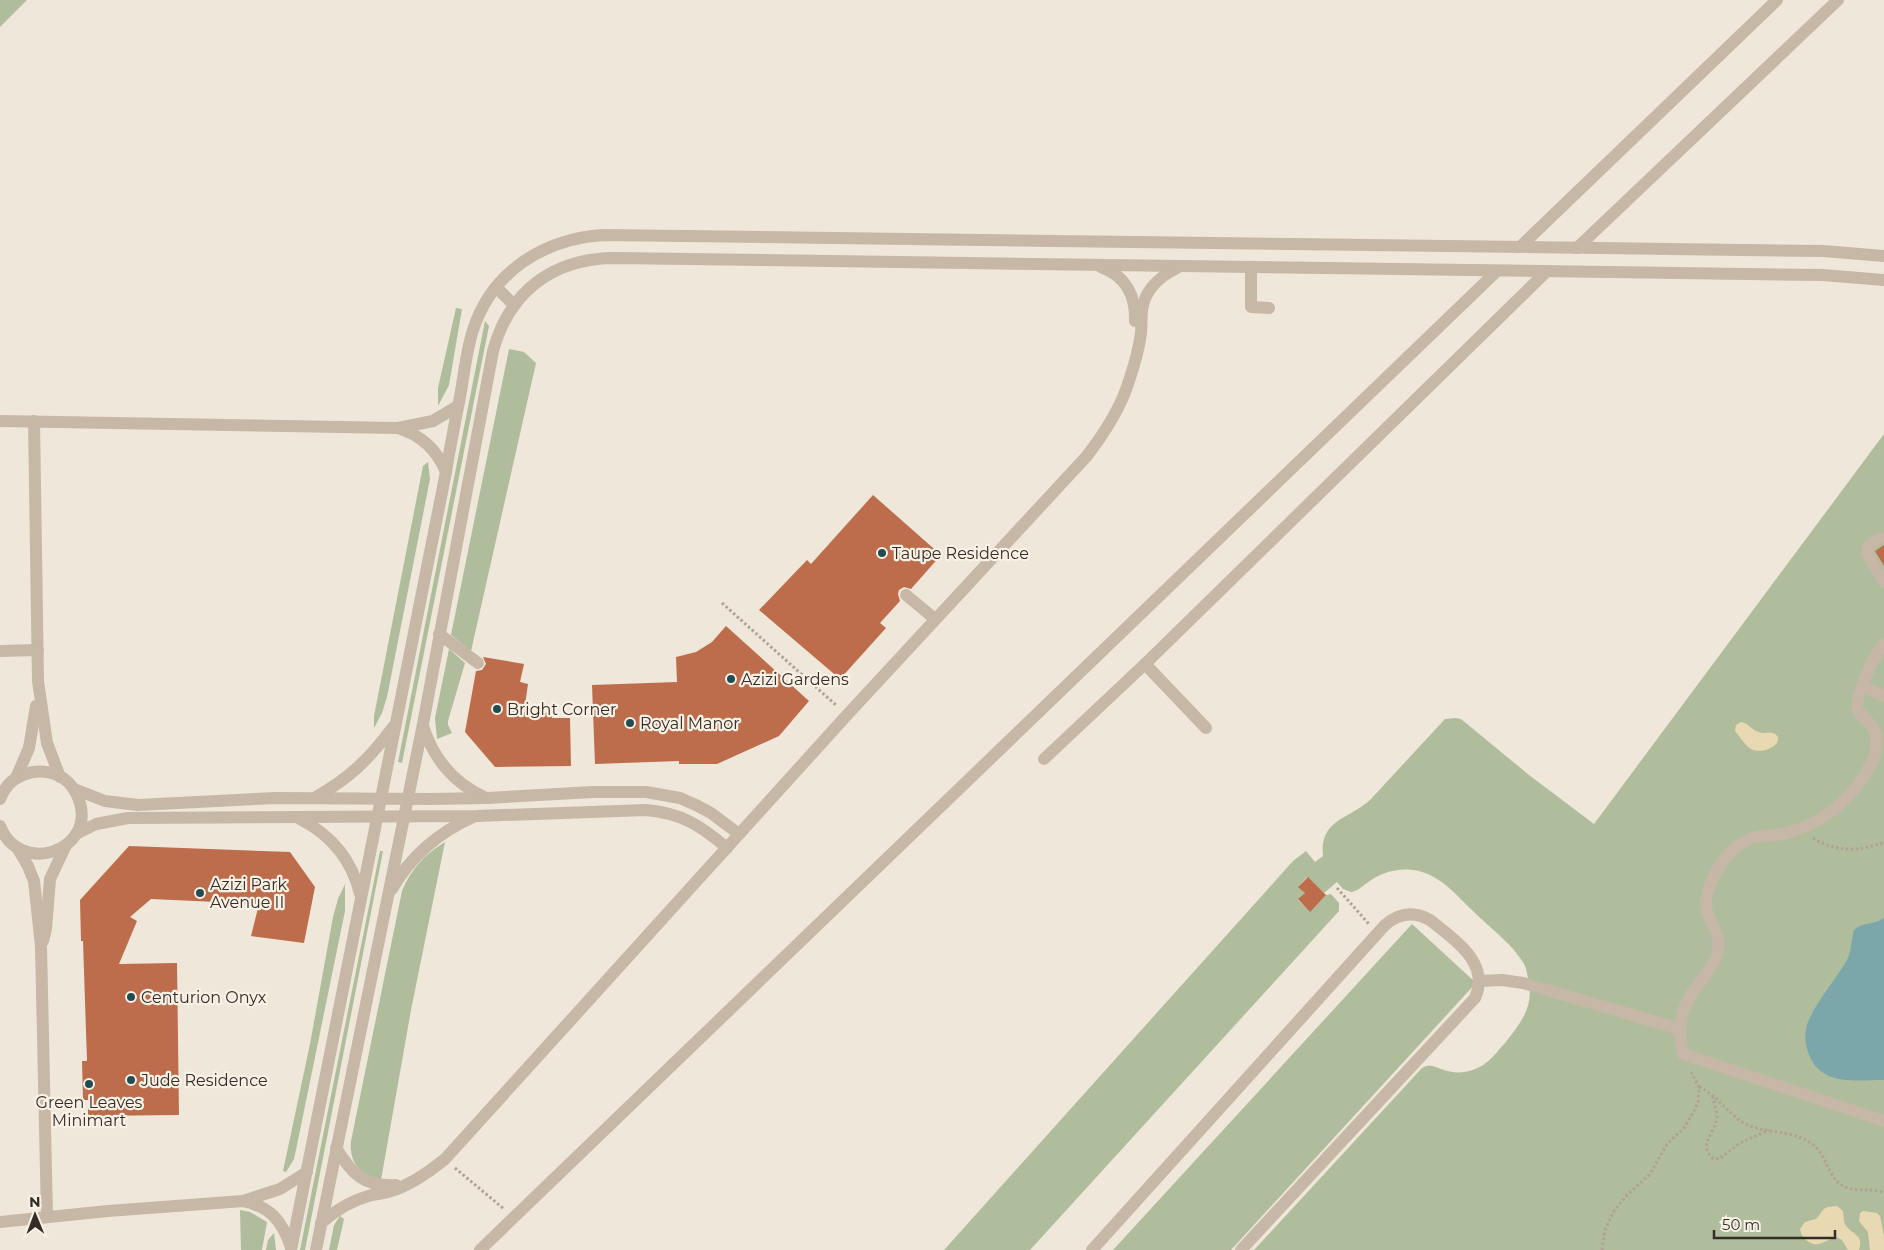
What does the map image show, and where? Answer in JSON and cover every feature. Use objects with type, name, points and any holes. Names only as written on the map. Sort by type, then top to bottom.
[{"type":"street","points":[[1520,247],[1777,0]]},
{"type":"street","points":[[1577,248],[1838,0]]},
{"type":"street","points":[[291,1250],[473,329],[479,314],[496,287],[518,266],[544,249],[558,243],[588,236],[1823,251],[1884,256]]},
{"type":"street","points":[[938,264],[939,240]]},
{"type":"street","points":[[316,1250],[423,724],[493,351],[501,327],[514,305],[523,294],[546,276],[571,264],[599,259],[1822,275],[1884,280]]},
{"type":"street","points":[[1099,266],[1121,278],[1131,292],[1135,309],[1135,329],[1138,346]]},
{"type":"street","points":[[321,1223],[350,1203],[372,1195],[389,1192],[426,1174],[445,1159],[847,715],[1097,443],[1116,413],[1130,381],[1141,335],[1142,309],[1150,288],[1161,277],[1181,266]]},
{"type":"street","points":[[1252,268],[1251,307],[1269,308]]},
{"type":"street","points":[[480,1250],[1497,271]]},
{"type":"street","points":[[1044,759],[1145,664],[1548,271]]},
{"type":"street","points":[[496,287],[514,305]]},
{"type":"street","points":[[0,421],[398,428],[433,420],[458,406]]},
{"type":"street","points":[[16,778],[33,732],[38,681],[34,421]]},
{"type":"street","points":[[398,428],[424,441],[437,455],[446,472]]},
{"type":"street","points":[[1880,538],[1868,546],[1867,553],[1884,582]]},
{"type":"street","points":[[906,595],[936,619]]},
{"type":"street","points":[[439,634],[478,663]]},
{"type":"street","points":[[1884,644],[1875,657],[1858,699],[1857,708],[1859,713],[1869,722],[1876,733],[1876,752],[1866,773],[1846,799],[1824,816],[1802,828],[1783,834],[1748,840],[1728,855],[1710,885],[1706,903],[1707,911],[1719,938],[1718,953],[1711,967],[1688,998],[1681,1018],[1680,1029],[1683,1054],[1884,1121]]},
{"type":"street","points":[[0,651],[38,650]]},
{"type":"street","points":[[1145,664],[1206,728]]},
{"type":"street","points":[[38,681],[47,743],[60,777]]},
{"type":"street","points":[[1863,686],[1884,696]]},
{"type":"street","points":[[314,798],[343,781],[356,770],[369,758],[396,723]]},
{"type":"street","points":[[423,724],[431,747],[445,768],[464,786],[487,798]]},
{"type":"street","points":[[2,793],[16,778],[23,774],[38,771],[60,777],[74,789],[95,798],[127,804],[314,798],[487,798],[593,792],[654,793],[680,798],[696,805],[711,813],[740,834]]},
{"type":"street","points":[[41,946],[46,929],[50,879],[66,845],[76,834],[80,825],[81,806],[74,789]]},
{"type":"street","points":[[76,834],[106,821],[128,818],[477,816],[646,810],[660,811],[689,820],[727,848]]},
{"type":"street","points":[[387,898],[405,870],[428,845],[451,828],[477,816]]},
{"type":"street","points":[[298,817],[321,832],[340,851],[353,872],[361,896]]},
{"type":"street","points":[[2,832],[18,849],[34,881],[41,946],[47,1217]]},
{"type":"street","points":[[18,849],[34,854],[42,854],[51,853],[66,845]]},
{"type":"street","points":[[1092,1250],[1385,925],[1397,917],[1410,914],[1424,916],[1436,924],[1472,959],[1476,966],[1479,981],[1477,993],[1472,1003],[1241,1250]]},
{"type":"street","points":[[1479,981],[1502,980],[1523,983],[1680,1029]]},
{"type":"street","points":[[336,1148],[348,1166],[367,1182],[384,1186],[404,1185]]},
{"type":"street","points":[[0,1222],[243,1201],[280,1190],[307,1172]]},
{"type":"street","points":[[243,1201],[261,1206],[276,1218],[286,1233],[291,1250]]},
{"type":"path","points":[[722,604],[847,715]]},
{"type":"path","points":[[1802,828],[1819,842],[1841,849],[1863,848],[1884,842]]},
{"type":"path","points":[[1337,888],[1378,933]]},
{"type":"path","points":[[1602,1250],[1605,1230],[1614,1210],[1650,1174],[1667,1144],[1690,1119],[1698,1102],[1699,1087],[1683,1054]]},
{"type":"path","points":[[1699,1087],[1713,1096],[1740,1121],[1749,1125],[1797,1136],[1814,1146],[1826,1160],[1835,1180],[1841,1184],[1848,1188],[1872,1189],[1884,1194]]},
{"type":"path","points":[[1713,1096],[1717,1117],[1714,1127],[1708,1136],[1707,1146],[1712,1158],[1719,1159],[1740,1143],[1769,1130]]},
{"type":"path","points":[[445,1159],[514,1217]]},
{"type":"green space","points":[[0,0],[27,0],[0,27]]},
{"type":"green space","points":[[456,308],[462,309],[449,385],[438,406],[438,388]]},
{"type":"green space","points":[[485,321],[489,326],[402,763],[398,762]]},
{"type":"green space","points":[[509,349],[524,352],[536,363],[471,651],[451,635]]},
{"type":"green space","points":[[1884,434],[1884,1250],[1254,1250],[1422,1068],[1431,1066],[1449,1072],[1461,1072],[1477,1068],[1490,1060],[1505,1043],[1525,1013],[1530,997],[1530,988],[1525,967],[1518,955],[1507,942],[1439,880],[1422,872],[1407,870],[1383,874],[1372,879],[1358,890],[1351,892],[1343,889],[1337,882],[1324,893],[1307,877],[1299,886],[1305,893],[1298,900],[1310,911],[1326,895],[1331,894],[1339,903],[1339,911],[1030,1250],[944,1250],[1293,861],[1306,851],[1315,862],[1323,856],[1323,844],[1331,827],[1370,800],[1445,719],[1461,719],[1529,775],[1594,824]]},
{"type":"green space","points":[[428,462],[430,479],[387,697],[382,713],[374,728],[374,716],[423,466]]},
{"type":"green space","points":[[449,649],[465,663],[448,721],[452,733],[437,739],[435,718]]},
{"type":"green space","points":[[445,842],[411,1010],[381,1180],[367,1175],[357,1167],[352,1156],[351,1141],[402,891],[419,863]]},
{"type":"green space","points":[[380,851],[383,851],[305,1250],[300,1250]]},
{"type":"green space","points":[[345,884],[345,911],[294,1159],[286,1172],[283,1171],[310,1044],[333,917]]},
{"type":"green space","points":[[1412,924],[1476,983],[1231,1250],[1113,1250]]},
{"type":"green space","points":[[240,1210],[250,1212],[267,1222],[262,1250],[241,1250]]},
{"type":"green space","points":[[340,1216],[344,1219],[337,1250],[329,1250],[334,1225]]},
{"type":"green space","points":[[274,1233],[276,1250],[266,1250],[268,1240]]},
{"type":"sand","points":[[1741,722],[1756,731],[1776,735],[1778,741],[1769,749],[1759,751],[1751,749],[1735,731],[1736,725]]},
{"type":"sand","points":[[1837,1206],[1843,1211],[1846,1225],[1858,1236],[1860,1242],[1859,1250],[1848,1250],[1842,1240],[1837,1237],[1814,1244],[1806,1240],[1802,1235],[1800,1229],[1805,1222],[1816,1219],[1828,1207]]},
{"type":"sand","points":[[1863,1211],[1877,1213],[1880,1216],[1884,1236],[1884,1250],[1870,1250],[1868,1232],[1859,1221],[1860,1213]]},
{"type":"water","points":[[1884,918],[1884,1080],[1850,1080],[1830,1076],[1821,1071],[1808,1052],[1805,1037],[1808,1022],[1816,1006],[1847,960],[1854,930],[1857,927]]},
{"type":"building","points":[[873,495],[941,555],[911,589],[904,587],[899,590],[900,601],[880,623],[886,628],[840,679],[759,610],[807,560],[811,564]]},
{"type":"building","points":[[1884,545],[1884,566],[1875,551]]},
{"type":"building","name":"Azizi Gardens","points":[[726,626],[809,701],[779,736],[717,764],[679,764],[679,761],[595,764],[592,685],[677,682],[676,657],[696,652],[712,642]]},
{"type":"building","name":"Bright Corner","points":[[483,657],[524,664],[520,682],[528,684],[524,712],[552,713],[552,718],[570,718],[571,766],[495,767],[465,732],[476,671],[482,670],[486,664]]},
{"type":"building","points":[[129,846],[290,852],[315,887],[304,943],[251,936],[259,904],[151,899],[130,917],[137,921],[119,964],[177,963],[179,1115],[88,1116],[88,1100],[83,1100],[82,1061],[87,1061],[80,900]]},
{"type":"building","points":[[1308,877],[1326,895],[1310,912],[1298,899],[1305,893],[1298,887]]},
{"type":"place","name":"Taupe Residence","points":[[882,553]]},
{"type":"place","name":"Azizi Gardens","points":[[731,679]]},
{"type":"place","name":"Bright Corner","points":[[497,709]]},
{"type":"place","name":"Royal Manor","points":[[630,723]]},
{"type":"place","name":"Azizi Park Avenue II","points":[[200,893]]},
{"type":"place","name":"Centurion Onyx","points":[[131,997]]},
{"type":"place","name":"Jude Residence","points":[[131,1080]]},
{"type":"place","name":"Green Leaves Minimart","points":[[89,1084]]}]
